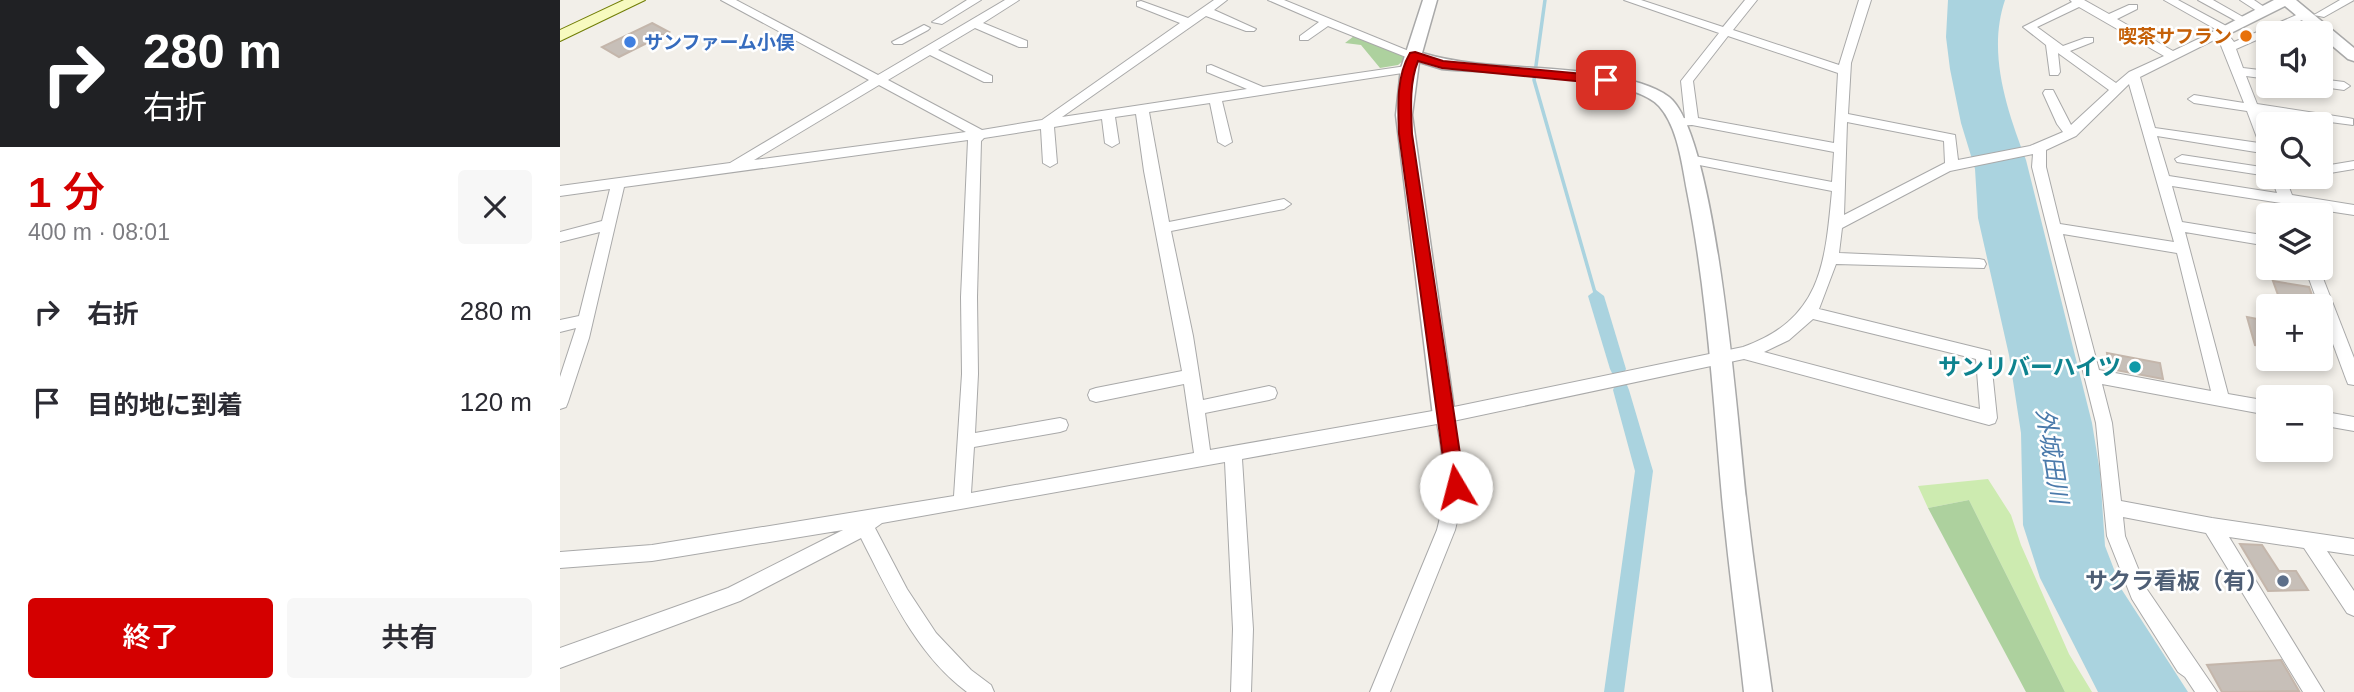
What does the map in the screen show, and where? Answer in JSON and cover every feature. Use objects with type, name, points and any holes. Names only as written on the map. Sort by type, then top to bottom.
[{"type":"main road","points":[[560,36],[637,0]]},
{"type":"street","points":[[727,0],[980,134]]},
{"type":"street","points":[[937,22],[975,0]]},
{"type":"street","points":[[728,170],[1013,0]]},
{"type":"street","points":[[1045,124],[1221,0]]},
{"type":"street","points":[[1274,0],[1327,21],[1412,62]]},
{"type":"street","points":[[1380,692],[1446,530],[1453,506],[1455,475],[1444,416],[1405,134],[1404,103],[1412,62],[1430,0]]},
{"type":"street","points":[[1630,0],[1844,71]]},
{"type":"street","points":[[1751,0],[1687,81],[1686,122],[1689,159],[1732,355],[1758,692]]},
{"type":"street","points":[[560,560],[652,552],[872,521],[962,502],[1444,416],[1732,355],[1782,337],[1813,306],[1829,258],[1835,226],[1844,71],[1865,0]]},
{"type":"street","points":[[2170,0],[2222,32],[2256,118]]},
{"type":"street","points":[[2204,0],[2244,21]]},
{"type":"street","points":[[2246,0],[2264,11]]},
{"type":"street","points":[[1835,226],[1955,165],[2036,149],[2071,133],[2133,75],[2287,0],[2312,21]]},
{"type":"street","points":[[2317,21],[2352,0]]},
{"type":"street","points":[[2116,89],[2029,27],[2079,1],[2173,56]]},
{"type":"street","points":[[1141,4],[1188,22]]},
{"type":"street","points":[[962,8],[1023,44]]},
{"type":"street","points":[[2108,19],[2133,8]]},
{"type":"street","points":[[1205,11],[1250,29]]},
{"type":"street","points":[[1304,38],[1327,21]]},
{"type":"street","points":[[898,42],[924,28]]},
{"type":"street","points":[[911,35],[988,79]]},
{"type":"street","points":[[2333,39],[2354,56]]},
{"type":"street","points":[[2054,72],[2051,46],[2058,48],[2089,40]]},
{"type":"street","points":[[2229,47],[2256,40]]},
{"type":"street","points":[[560,191],[980,134],[1260,90],[1412,62],[1615,81],[1639,88],[1667,104],[1686,122],[1841,149]]},
{"type":"street","points":[[1211,69],[1260,90]]},
{"type":"street","points":[[2238,71],[2256,73]]},
{"type":"street","points":[[2133,75],[2177,226],[2221,399]]},
{"type":"street","points":[[2333,85],[2344,86]]},
{"type":"street","points":[[2049,93],[2063,124],[2071,133]]},
{"type":"street","points":[[1215,97],[1225,142]]},
{"type":"street","points":[[2194,99],[2347,122]]},
{"type":"street","points":[[1142,109],[1191,376],[1203,459]]},
{"type":"street","points":[[1108,114],[1112,143]]},
{"type":"street","points":[[1842,117],[1950,138],[1955,165]]},
{"type":"street","points":[[1045,124],[1050,163]]},
{"type":"street","points":[[2150,131],[2256,148]]},
{"type":"street","points":[[962,502],[970,374],[969,297],[974,140],[980,134]]},
{"type":"street","points":[[2036,149],[2104,423],[2116,536],[2139,593],[2185,665],[2192,670],[2207,692]]},
{"type":"street","points":[[1689,159],[1838,188]]},
{"type":"street","points":[[2182,159],[2256,170]]},
{"type":"street","points":[[2333,169],[2354,166]]},
{"type":"street","points":[[2163,180],[2354,210]]},
{"type":"street","points":[[560,402],[585,320],[618,185]]},
{"type":"street","points":[[2282,189],[2288,203]]},
{"type":"street","points":[[1162,228],[1284,204]]},
{"type":"street","points":[[560,237],[610,224]]},
{"type":"street","points":[[2177,226],[2256,239]]},
{"type":"street","points":[[2056,228],[2183,249]]},
{"type":"street","points":[[1829,258],[1979,264]]},
{"type":"street","points":[[2318,280],[2346,335],[2354,379]]},
{"type":"street","points":[[1732,355],[1989,418],[1984,355],[1809,312]]},
{"type":"street","points":[[560,326],[585,320]]},
{"type":"street","points":[[1096,396],[1191,376]]},
{"type":"street","points":[[2094,376],[2256,406]]},
{"type":"street","points":[[1196,408],[1269,393]]},
{"type":"street","points":[[2333,420],[2354,424]]},
{"type":"street","points":[[964,442],[1060,425]]},
{"type":"street","points":[[1233,454],[1244,629],[1241,692]]},
{"type":"street","points":[[2115,508],[2212,526],[2354,547]]},
{"type":"street","points":[[560,658],[733,595],[872,521]]},
{"type":"street","points":[[872,521],[911,616],[932,642],[974,685],[985,692]]},
{"type":"street","points":[[2212,526],[2314,692]]},
{"type":"street","points":[[2310,541],[2354,607]]},
{"type":"green space","points":[[1354,36],[1402,55],[1404,60],[1398,65],[1380,68],[1361,45],[1345,43]]},
{"type":"green space","points":[[1988,479],[2011,515],[2021,545],[2069,654],[2092,692],[2065,692],[1969,500],[1928,508],[1918,486]]},
{"type":"green space","points":[[1969,500],[2065,692],[2026,692],[1928,508]]},
{"type":"water","name":"外城田川","points":[[1948,0],[2005,0],[1998,40],[2002,81],[2026,160],[2092,423],[2100,472],[2105,546],[2122,590],[2188,692],[2098,692],[2040,578],[2023,525],[2021,433],[2009,355],[1978,218],[1975,169],[1961,123],[1950,69],[1946,37]]},
{"type":"building","name":"サンファーム小俣","points":[[652,23],[669,32],[619,57],[602,47]]},
{"type":"building","points":[[2273,281],[2309,287],[2312,294],[2278,294]]},
{"type":"building","points":[[2247,317],[2256,319],[2255,345]]},
{"type":"building","name":"サンリバーハイツ","points":[[2107,353],[2160,363],[2163,379],[2110,369]]},
{"type":"building","points":[[2240,544],[2262,545],[2279,571],[2296,571],[2308,590],[2268,591]]},
{"type":"building","points":[[2281,660],[2299,691],[2222,692],[2207,665]]},
{"type":"waterway","points":[[1545,0],[1534,80],[1596,296]]},
{"type":"waterway","points":[[1596,296],[1618,369]]},
{"type":"waterway","points":[[1614,692],[1644,471],[1621,390]]},
{"type":"place","name":"喫茶サフラン","points":[[2246,36]]},
{"type":"place","name":"サンファーム小俣","points":[[630,42]]},
{"type":"place","name":"サンリバーハイツ","points":[[2135,367]]},
{"type":"place","name":"サクラ看板（有）","points":[[2283,581]]},
{"type":"route","points":[[1456,487],[1405,134],[1404,103],[1409,68],[1415,56],[1434,63],[1606,80]]}]
